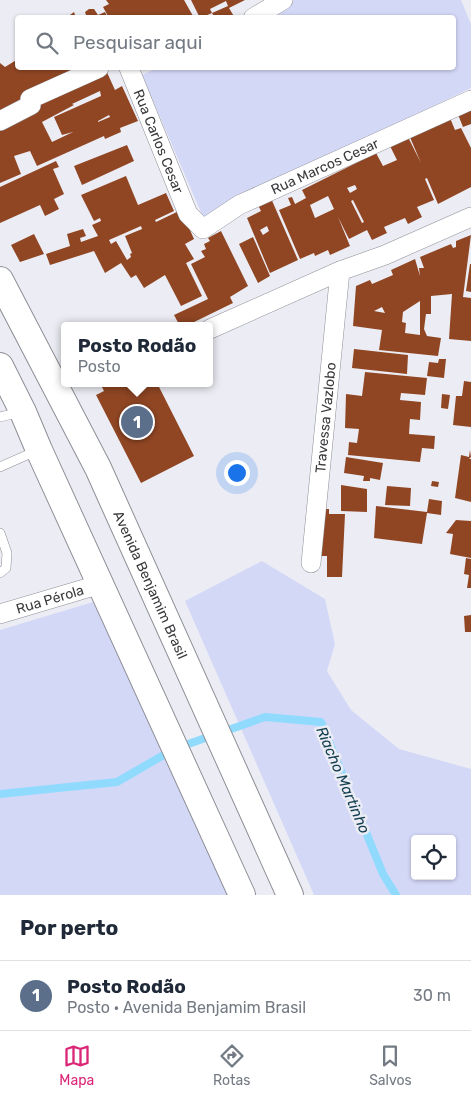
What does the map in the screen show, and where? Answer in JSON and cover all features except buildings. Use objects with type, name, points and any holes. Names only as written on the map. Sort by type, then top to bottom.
[{"type":"main road","name":"Avenida Benjamim Brasil","points":[[0,280],[57,386],[148,577],[290,895]]},
{"type":"main road","points":[[0,366],[14,410],[39,450],[242,895]]},
{"type":"main road","points":[[14,410],[57,386]]},
{"type":"street","points":[[258,15],[283,0]]},
{"type":"street","points":[[0,122],[30,105],[30,99],[95,70]]},
{"type":"street","name":"Rua Carlos Cesar","points":[[129,70],[188,214]]},
{"type":"street","name":"Rua Marcos Cesar","points":[[188,214],[203,230],[239,205],[471,100]]},
{"type":"street","points":[[213,328],[340,271],[385,255],[471,217]]},
{"type":"street","name":"Travessa Vazlobo","points":[[312,563],[340,271]]},
{"type":"street","name":"Rua Pérola","points":[[0,614],[101,584]]},
{"type":"lane","points":[[0,467],[39,450]]},
{"type":"lane","points":[[0,533],[7,553],[6,568],[0,573]]},
{"type":"shaded area","points":[[282,0],[461,0],[471,24],[471,88],[203,217],[142,75],[153,70],[456,70],[456,15],[254,15]]},
{"type":"shaded area","points":[[262,561],[325,599],[335,644],[327,671],[351,710],[399,749],[471,769],[471,895],[314,895],[185,601]]},
{"type":"shaded area","points":[[93,602],[232,895],[0,895],[0,630]]},
{"type":"waterway","name":"Riacho Martinho","points":[[0,794],[117,782],[174,749],[265,717],[321,722],[383,874],[396,895]]},
{"type":"place","name":"Posto Rodão","points":[[137,422]]}]
